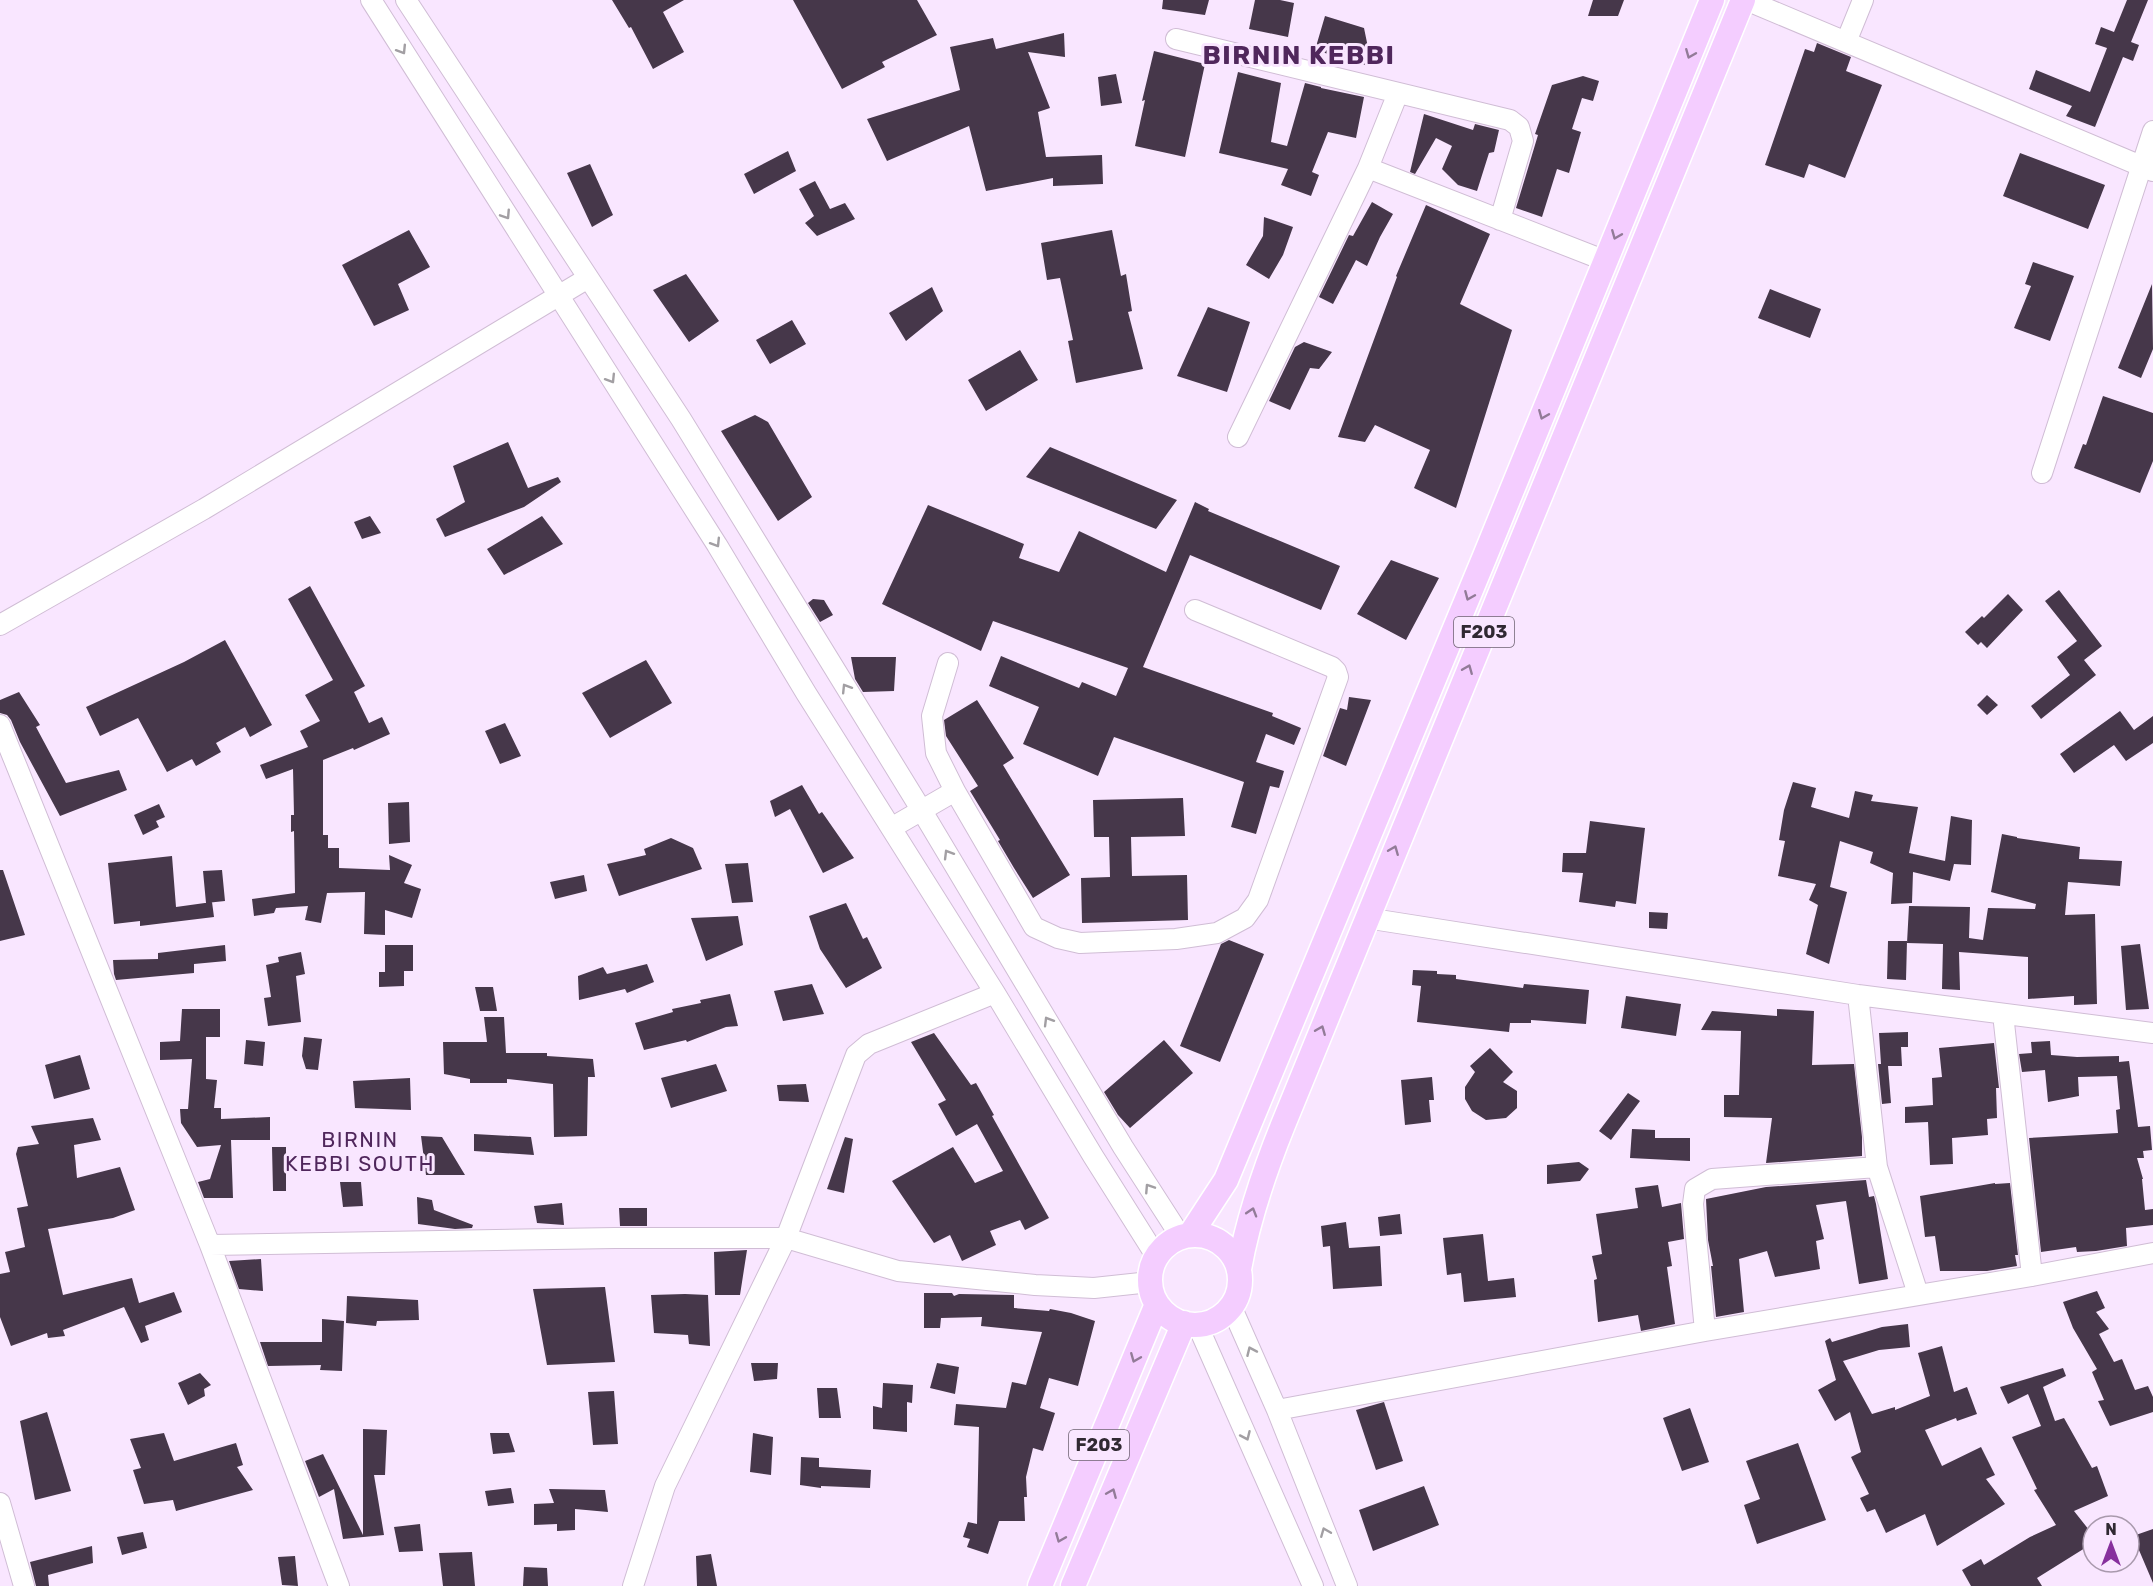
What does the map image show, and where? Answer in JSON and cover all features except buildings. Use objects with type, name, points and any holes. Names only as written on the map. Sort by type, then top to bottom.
[{"type":"main road","name":"F203","points":[[1186,1236],[1226,1180],[1712,0]]},
{"type":"main road","name":"F203","points":[[1239,1269],[1245,1236],[1262,1179],[1366,918],[1744,0]]},
{"type":"main road","points":[[1203,1235],[1221,1243],[1234,1257],[1239,1269],[1238,1295],[1222,1316],[1210,1322],[1190,1324],[1174,1319],[1153,1293],[1151,1268],[1156,1256],[1167,1244],[1186,1236],[1203,1235]]},
{"type":"main road","name":"F203","points":[[1040,1586],[1153,1293]]},
{"type":"main road","name":"F203","points":[[1073,1586],[1190,1324]]},
{"type":"street","points":[[371,0],[717,545],[806,693],[995,993],[1156,1256]]},
{"type":"street","points":[[406,0],[681,419],[922,811],[1123,1148],[1186,1236]]},
{"type":"street","points":[[1744,0],[2147,168]]},
{"type":"street","points":[[1846,42],[1863,0]]},
{"type":"street","points":[[1176,39],[1510,120],[1519,127],[1523,141],[1500,220]]},
{"type":"street","points":[[1238,437],[1368,168],[1398,93]]},
{"type":"street","points":[[2042,473],[2147,168],[2153,131]]},
{"type":"street","points":[[1368,168],[1606,261]]},
{"type":"street","points":[[0,625],[204,509],[588,278]]},
{"type":"street","points":[[948,663],[932,716],[936,753],[955,791],[1034,927],[1058,938],[1080,943],[1176,939],[1217,933],[1245,918],[1258,900],[1338,677],[1332,667],[1195,610]]},
{"type":"street","points":[[0,725],[210,1245],[339,1586]]},
{"type":"street","points":[[891,828],[955,791]]},
{"type":"street","points":[[1366,918],[1858,995],[2153,1035]]},
{"type":"street","points":[[633,1586],[665,1486],[786,1238],[856,1055],[869,1044],[995,993]]},
{"type":"street","points":[[1858,995],[1874,1130],[1876,1167],[1918,1294]]},
{"type":"street","points":[[2002,1014],[2032,1276]]},
{"type":"street","points":[[1705,1331],[1693,1204],[1695,1189],[1712,1179],[1876,1167]]},
{"type":"street","points":[[210,1245],[615,1238],[786,1238],[898,1271],[1035,1285],[1153,1293]]},
{"type":"street","points":[[1277,1410],[1705,1331],[2032,1276],[2153,1253]]},
{"type":"street","points":[[1231,1306],[1277,1410],[1347,1586]]},
{"type":"street","points":[[1190,1324],[1313,1586]]},
{"type":"street","points":[[0,1503],[24,1586]]},
{"type":"district","name":"BIRNIN KEBBI","points":[[1299,55]]},
{"type":"district","name":"BIRNIN KEBBI SOUTH","points":[[360,1151]]}]
